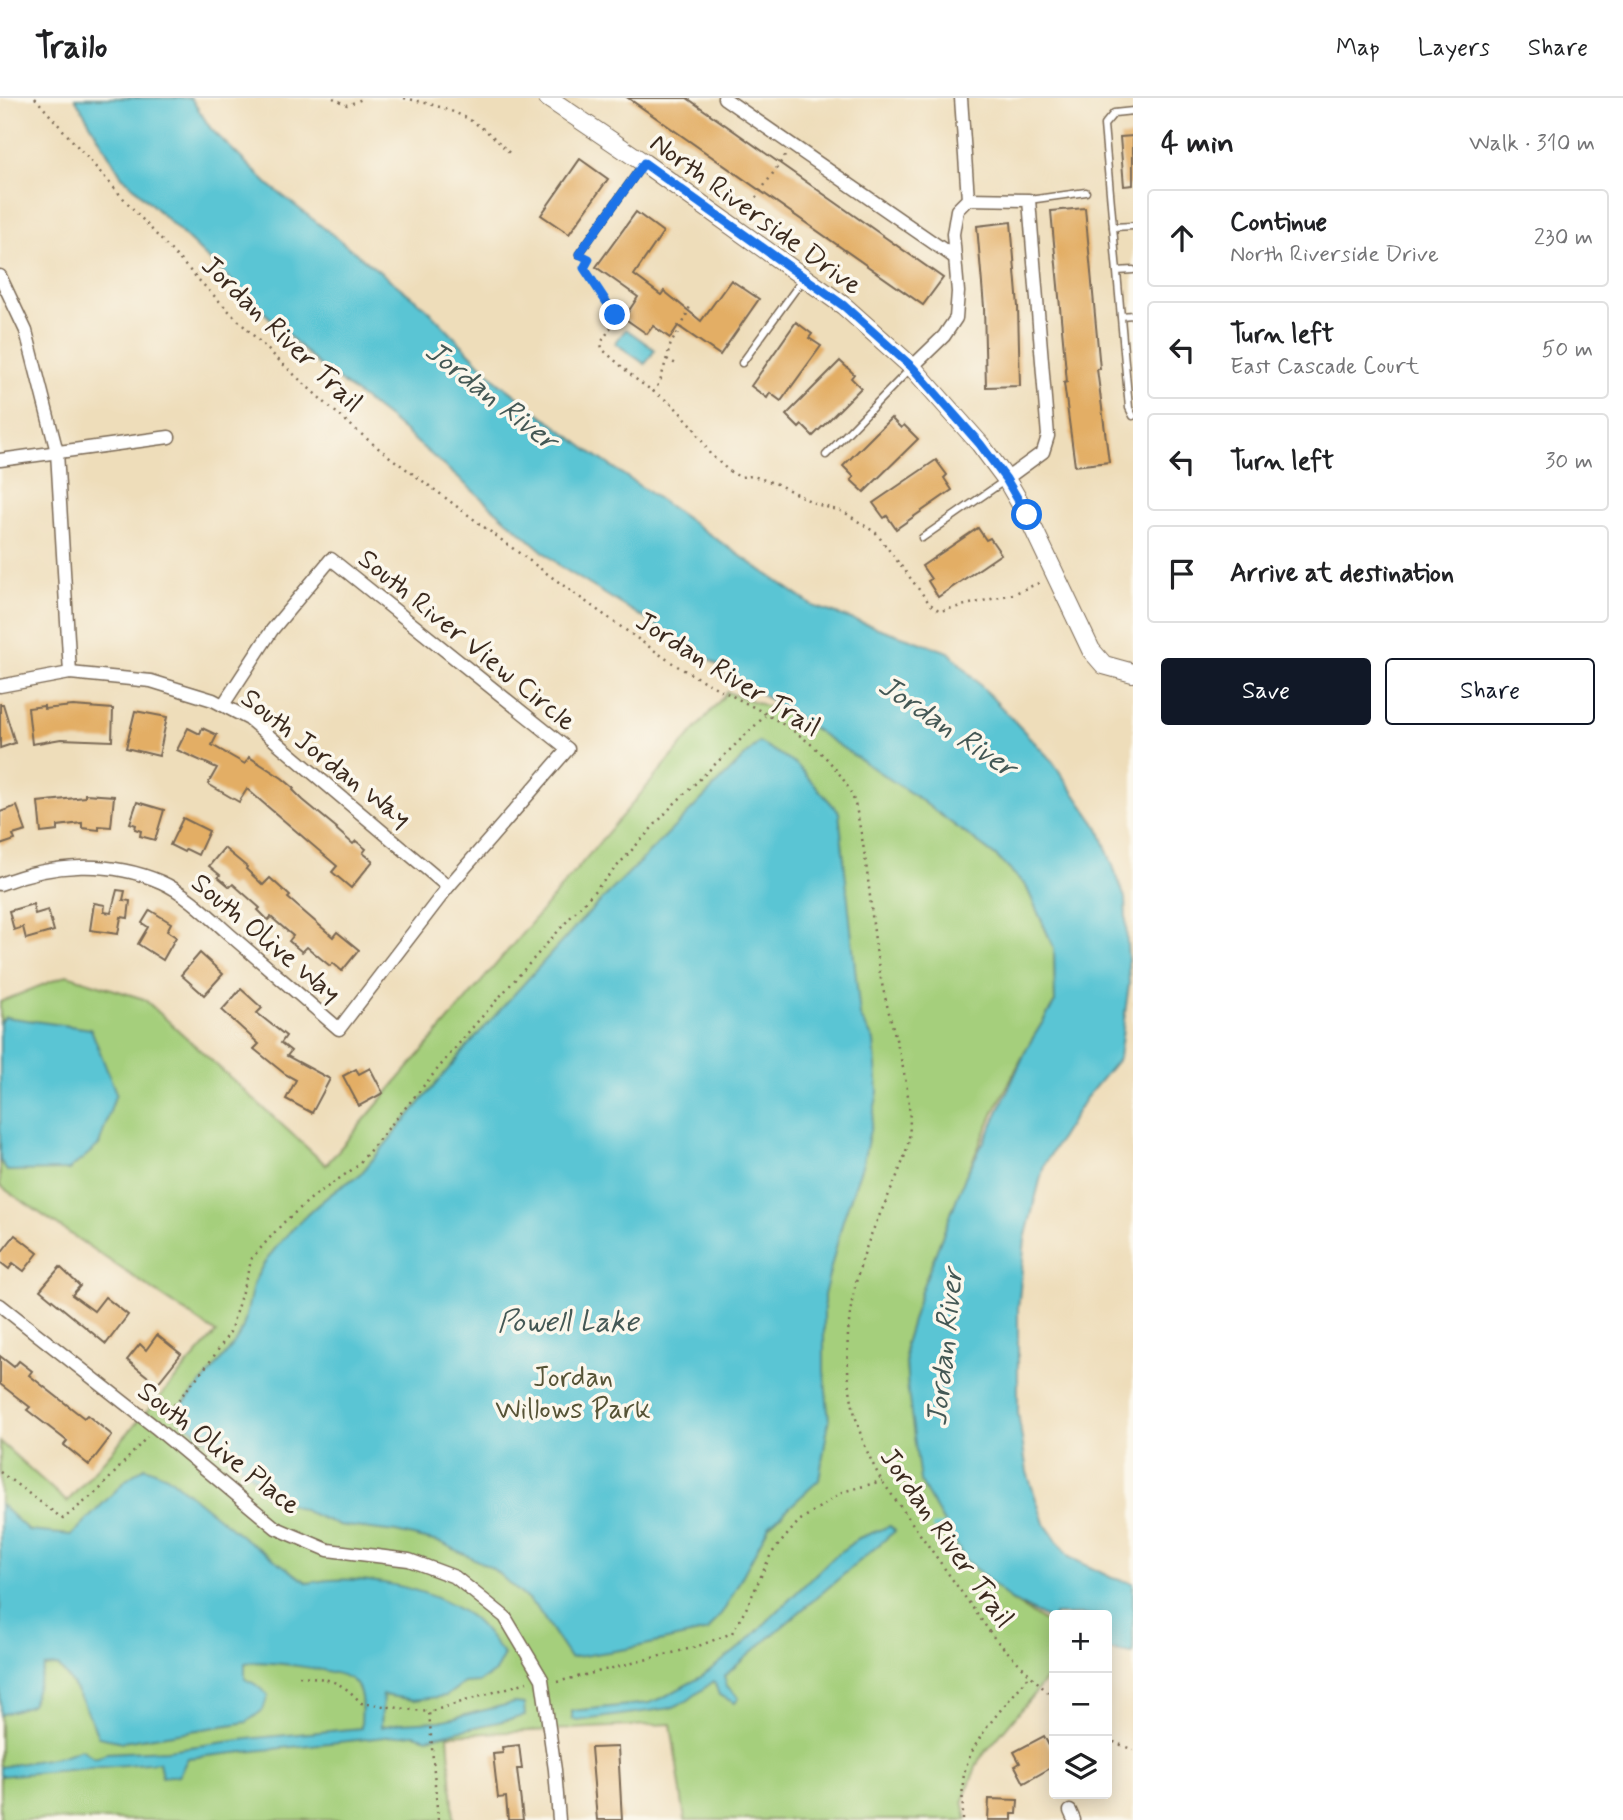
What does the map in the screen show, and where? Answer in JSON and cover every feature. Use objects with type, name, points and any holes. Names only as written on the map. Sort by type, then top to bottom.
[{"type":"street","points":[[724,98],[954,257]]},
{"type":"street","points":[[961,98],[968,199]]},
{"type":"street","name":"North Riverside Drive","points":[[558,101],[844,306],[912,367],[980,444],[1006,479],[1027,515],[1091,650],[1104,664],[1133,673]]},
{"type":"street","points":[[912,367],[944,336],[956,318],[958,292],[953,234],[957,210],[968,199],[1029,200],[1048,436],[1043,452],[1006,479]]},
{"type":"street","points":[[0,276],[26,331],[57,452],[70,673]]},
{"type":"street","points":[[0,460],[169,437]]},
{"type":"street","name":"South River View Circle","points":[[223,705],[272,630],[331,559],[568,749],[448,887],[339,1028]]},
{"type":"street","name":"South Jordan Way","points":[[0,686],[70,673],[151,681],[213,700],[249,719],[448,887]]},
{"type":"street","name":"South Olive Way","points":[[0,884],[14,878],[62,868],[111,867],[163,883],[197,906],[339,1028]]},
{"type":"street","name":"South Olive Place","points":[[0,1305],[155,1427],[276,1528],[328,1550],[409,1560],[456,1577],[505,1617],[542,1679],[559,1820]]},
{"type":"lane","points":[[1133,111],[1114,113],[1104,125],[1129,408],[1133,416]]},
{"type":"lane","points":[[579,254],[644,163]]},
{"type":"lane","points":[[1029,200],[1086,192]]},
{"type":"lane","points":[[1113,228],[1133,226]]},
{"type":"lane","points":[[1117,271],[1133,270]]},
{"type":"lane","points":[[742,363],[804,278]]},
{"type":"lane","points":[[1121,316],[1133,315]]},
{"type":"lane","points":[[826,454],[912,367]]},
{"type":"lane","points":[[922,538],[1006,479]]},
{"type":"path","name":"Jordan River Trail","points":[[35,98],[149,228],[244,328],[361,434],[553,579],[655,651],[687,673],[727,692],[765,715],[805,741],[835,768],[853,797],[866,854],[878,965],[911,1107],[908,1144],[862,1258],[849,1317],[846,1352],[851,1399],[866,1453],[882,1481],[995,1639],[1049,1694]]},
{"type":"path","points":[[333,98],[347,104],[365,98]]},
{"type":"path","points":[[404,98],[455,111],[493,135],[511,155]]},
{"type":"path","points":[[748,209],[787,153]]},
{"type":"path","points":[[579,254],[589,259],[584,268],[616,319],[601,343],[601,349],[638,381],[673,405],[692,425],[710,454],[729,471],[740,477],[753,476],[778,484],[816,504],[844,512],[869,528],[893,553],[930,604],[940,611],[1013,594],[1041,582]]},
{"type":"path","points":[[653,391],[660,382],[671,343],[691,304]]},
{"type":"path","points":[[667,359],[676,365]]},
{"type":"path","points":[[165,1416],[212,1359],[230,1332],[252,1258],[282,1223],[314,1196],[356,1167],[471,1030],[577,910],[673,805],[765,715]]},
{"type":"path","points":[[0,1472],[20,1484],[63,1519],[99,1490],[147,1437]]},
{"type":"path","points":[[559,1682],[696,1647],[732,1633],[771,1554],[799,1521],[842,1492],[882,1481]]},
{"type":"path","points":[[963,1820],[964,1773],[970,1756],[980,1738],[1030,1675]]},
{"type":"path","points":[[299,1676],[331,1680],[349,1688],[362,1703],[429,1712],[527,1681]]},
{"type":"path","points":[[429,1712],[438,1820]]},
{"type":"path","points":[[1112,1742],[1133,1750]]},
{"type":"green space","name":"Jordan Willows Park","points":[[727,692],[802,719],[918,798],[997,857],[1026,886],[1054,948],[1055,1002],[1028,1046],[996,1108],[966,1175],[921,1291],[905,1344],[908,1392],[1011,1600],[1049,1625],[1049,1676],[979,1760],[963,1800],[967,1820],[685,1820],[671,1724],[448,1735],[454,1820],[0,1820],[0,1442],[67,1502],[216,1333],[0,1186],[0,1002],[67,975],[144,999],[326,1165]]},
{"type":"water","name":"Jordan River","points":[[75,98],[191,98],[211,129],[269,185],[426,308],[497,381],[589,451],[813,606],[949,652],[1052,761],[1099,829],[1125,898],[1129,984],[1119,1058],[1085,1099],[1044,1165],[1025,1239],[1018,1309],[1018,1413],[1027,1472],[1044,1523],[1069,1557],[1112,1578],[1133,1583],[1133,1654],[1112,1651],[1112,1610],[1049,1610],[1049,1619],[1011,1600],[965,1560],[920,1481],[908,1392],[905,1344],[921,1291],[966,1175],[990,1130],[1028,1046],[1055,1002],[1054,948],[1026,886],[997,857],[918,798],[686,644],[561,567],[390,419],[319,365],[121,175]]},
{"type":"water","points":[[626,329],[655,350],[645,364],[615,343]]},
{"type":"water","name":"Powell Lake","points":[[759,742],[796,764],[839,812],[860,1016],[874,1041],[878,1092],[863,1163],[843,1220],[824,1295],[824,1371],[829,1420],[819,1480],[769,1526],[726,1607],[708,1631],[627,1649],[570,1658],[537,1608],[492,1568],[442,1543],[396,1532],[338,1525],[286,1503],[174,1414],[237,1339],[254,1283],[284,1238],[314,1208],[359,1176],[471,1042],[576,926]]},
{"type":"water","points":[[5,1017],[91,1029],[116,1093],[99,1145],[69,1170],[7,1171],[0,1160],[0,1023]]},
{"type":"water","points":[[145,1467],[167,1476],[244,1538],[308,1583],[328,1580],[370,1581],[412,1589],[432,1596],[473,1619],[504,1655],[495,1672],[479,1682],[464,1683],[446,1696],[414,1700],[383,1695],[381,1727],[440,1721],[514,1703],[524,1704],[525,1716],[427,1738],[414,1734],[188,1758],[179,1775],[162,1777],[159,1762],[0,1776],[0,1767],[63,1756],[81,1749],[95,1758],[106,1753],[167,1750],[361,1728],[361,1697],[353,1681],[318,1669],[267,1663],[245,1663],[245,1679],[268,1695],[263,1710],[247,1722],[123,1742],[98,1737],[81,1700],[58,1666],[44,1667],[31,1705],[0,1715],[0,1504],[29,1531],[72,1535],[126,1480]]},
{"type":"water","points":[[890,1526],[895,1531],[724,1676],[727,1686],[739,1698],[735,1703],[719,1695],[714,1681],[687,1701],[671,1708],[577,1721],[572,1719],[572,1711],[649,1703],[701,1677],[743,1645],[832,1558],[859,1538]]},
{"type":"building","points":[[628,98],[687,98],[943,278],[923,305]]},
{"type":"building","points":[[1133,136],[1133,185],[1124,186],[1120,137]]},
{"type":"building","points":[[580,159],[608,179],[569,234],[541,215]]},
{"type":"building","points":[[1085,208],[1100,369],[1097,369],[1109,462],[1075,466],[1064,383],[1067,382],[1051,211]]},
{"type":"building","points":[[636,212],[663,232],[634,275],[661,295],[664,291],[701,321],[731,280],[759,299],[720,355],[678,326],[670,338],[653,326],[647,334],[624,318],[638,297],[596,267]]},
{"type":"building","points":[[1011,222],[1018,307],[1020,386],[986,387],[984,307],[977,226]]},
{"type":"building","points":[[796,322],[812,334],[809,338],[821,346],[781,401],[770,393],[767,398],[751,386]]},
{"type":"building","points":[[840,361],[854,374],[851,378],[861,388],[813,436],[802,425],[799,428],[786,415]]},
{"type":"building","points":[[891,418],[901,428],[904,425],[918,439],[864,492],[851,480],[854,477],[843,466]]},
{"type":"building","points":[[936,460],[947,475],[944,478],[952,490],[896,529],[873,503]]},
{"type":"building","points":[[978,528],[986,540],[990,538],[1001,554],[938,597],[922,566]]},
{"type":"building","points":[[0,704],[3,704],[15,743],[0,748]]},
{"type":"building","points":[[44,706],[44,709],[73,706],[113,709],[112,741],[61,739],[32,744],[28,708]]},
{"type":"building","points":[[135,711],[167,717],[159,756],[126,748]]},
{"type":"building","points":[[188,728],[200,734],[202,728],[217,735],[212,745],[245,764],[249,757],[282,778],[353,844],[356,841],[366,849],[363,853],[373,861],[351,888],[332,872],[337,866],[247,789],[239,802],[208,784],[217,768],[177,750]]},
{"type":"building","points":[[85,794],[114,796],[111,827],[99,826],[99,830],[82,828],[82,823],[58,826],[58,831],[41,833],[38,802],[85,797]]},
{"type":"building","points":[[137,802],[164,810],[155,840],[140,836],[141,831],[130,823]]},
{"type":"building","points":[[17,806],[26,831],[13,835],[15,840],[0,845],[0,812]]},
{"type":"building","points":[[183,818],[209,831],[198,855],[170,845]]},
{"type":"building","points":[[224,848],[263,885],[270,878],[290,896],[288,898],[333,937],[337,932],[359,950],[342,971],[333,963],[330,966],[307,947],[302,952],[289,941],[293,936],[271,917],[268,920],[258,910],[260,908],[233,884],[230,887],[218,877],[220,875],[209,866]]},
{"type":"building","points":[[117,890],[125,891],[123,900],[130,901],[128,918],[121,917],[118,934],[90,930],[94,903],[105,905],[104,912],[111,913]]},
{"type":"building","points":[[33,904],[35,914],[48,910],[54,931],[26,939],[23,927],[14,930],[9,911]]},
{"type":"building","points":[[150,910],[171,923],[167,931],[176,937],[163,960],[138,944],[148,927],[142,923]]},
{"type":"building","points":[[200,953],[223,974],[204,995],[181,975]]},
{"type":"building","points":[[241,989],[262,1008],[257,1013],[286,1036],[281,1043],[291,1051],[287,1056],[330,1079],[312,1113],[286,1099],[296,1080],[254,1049],[259,1044],[222,1010]]},
{"type":"building","points":[[370,1068],[383,1093],[359,1106],[343,1076],[356,1069],[359,1074]]},
{"type":"building","points":[[15,1235],[38,1253],[24,1271],[13,1263],[9,1269],[0,1262],[0,1254]]},
{"type":"building","points":[[60,1267],[80,1286],[72,1295],[94,1311],[105,1297],[128,1315],[106,1344],[40,1290]]},
{"type":"building","points":[[157,1335],[181,1354],[157,1384],[127,1360],[140,1344],[146,1350]]},
{"type":"building","points":[[0,1356],[14,1367],[19,1361],[32,1371],[29,1375],[84,1418],[87,1415],[112,1435],[89,1465],[64,1445],[67,1441],[27,1410],[30,1407],[0,1384]]},
{"type":"building","points":[[1044,1736],[1049,1746],[1049,1769],[1024,1783],[1015,1766],[1020,1763],[1014,1752]]},
{"type":"building","points":[[519,1745],[522,1769],[517,1769],[523,1820],[508,1820],[506,1797],[498,1798],[493,1754],[503,1753],[502,1747]]},
{"type":"building","points":[[618,1747],[622,1820],[597,1820],[591,1748]]},
{"type":"building","points":[[989,1799],[1018,1800],[1017,1814],[1012,1814],[1012,1820],[988,1820]]},
{"type":"waterway","points":[[934,1527],[951,1526]]},
{"type":"route","points":[[615,315],[584,268],[589,259],[579,254],[644,163],[844,306],[912,367],[980,444],[1006,479],[1027,515]]}]
